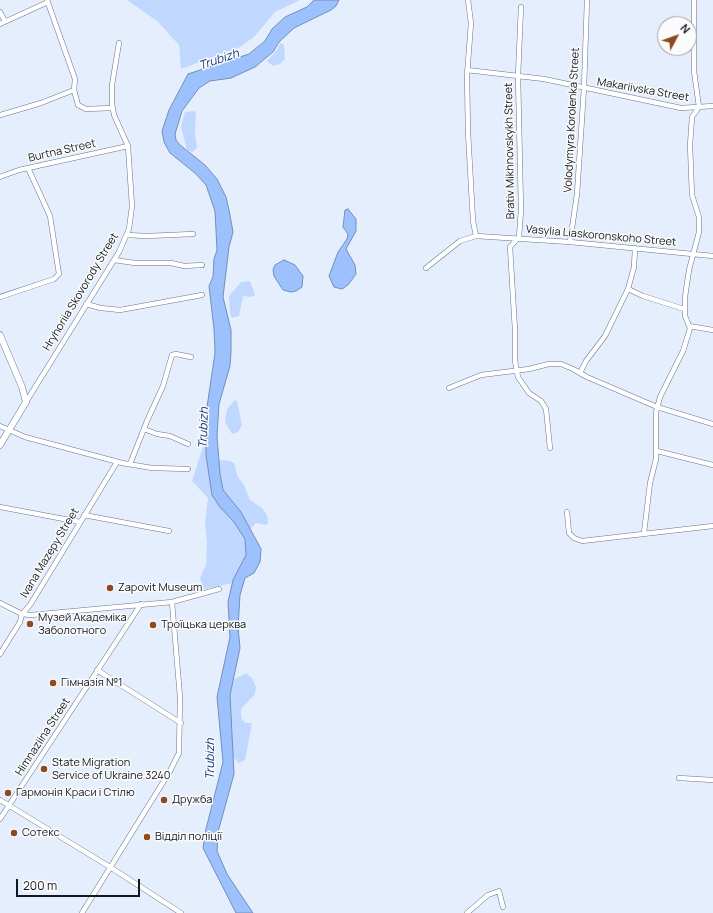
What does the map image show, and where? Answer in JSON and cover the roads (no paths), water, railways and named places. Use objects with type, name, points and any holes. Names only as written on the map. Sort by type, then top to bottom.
[{"type":"street","points":[[468,0],[471,23],[467,70],[468,138],[473,221],[476,236]]},
{"type":"street","name":"Volodymyra Korolenka Street","points":[[570,242],[576,199],[584,88],[587,0]]},
{"type":"street","points":[[644,533],[650,483],[656,464],[657,451],[655,422],[657,407],[660,397],[683,351],[689,326],[684,309],[687,280],[698,237],[700,222],[692,195],[690,135],[692,118],[699,107],[694,71],[694,0]]},
{"type":"street","points":[[0,24],[48,1],[75,80],[74,90],[77,103],[82,108],[112,108]]},
{"type":"street","name":"Brativ Mikhnovskykh Street","points":[[520,7],[518,76],[521,210],[519,237],[510,247],[517,370],[518,377],[529,393],[541,401],[546,409],[550,448]]},
{"type":"street","points":[[0,12],[5,21]]},
{"type":"street","name":"Hryhoriia Skovorody Street","points":[[0,445],[114,260],[127,235],[132,206],[128,146],[112,108],[112,85],[119,43]]},
{"type":"street","name":"Makariivska Street","points":[[467,70],[518,76],[681,108],[713,106]]},
{"type":"street","points":[[0,115],[42,103],[74,90]]},
{"type":"street","name":"Burtna Street","points":[[0,177],[28,168],[128,146]]},
{"type":"street","points":[[0,297],[54,279],[59,274],[50,216],[28,168]]},
{"type":"street","points":[[127,235],[147,236],[193,234]]},
{"type":"street","name":"Vasylia Liaskoronskoho Street","points":[[426,268],[460,241],[476,236],[519,237],[713,256]]},
{"type":"street","points":[[580,373],[586,361],[605,336],[628,289],[634,267],[635,248]]},
{"type":"street","points":[[114,260],[128,263],[172,263],[184,266],[202,265]]},
{"type":"street","points":[[628,289],[649,298],[684,309]]},
{"type":"street","points":[[86,304],[101,308],[120,310],[202,295]]},
{"type":"street","points":[[689,326],[713,330]]},
{"type":"street","points":[[0,335],[22,387],[26,402]]},
{"type":"street","points":[[130,464],[164,386],[172,356],[176,354],[191,357]]},
{"type":"street","points":[[449,388],[481,375],[557,364],[569,366],[580,373],[657,407],[713,424]]},
{"type":"street","points":[[0,426],[25,437],[117,462],[161,469],[188,469]]},
{"type":"street","points":[[144,429],[157,434],[170,436],[188,444]]},
{"type":"street","points":[[657,451],[713,465]]},
{"type":"street","name":"Ivana Mazepy Street","points":[[0,654],[20,622],[22,614],[117,462]]},
{"type":"street","points":[[0,507],[80,522]]},
{"type":"street","points":[[567,512],[569,533],[572,537],[579,540],[713,526]]},
{"type":"street","points":[[84,515],[168,531]]},
{"type":"street","points":[[0,603],[22,614],[38,615],[172,602],[219,589]]},
{"type":"street","points":[[82,913],[177,758],[180,750],[180,691],[172,602]]},
{"type":"street","name":"Himnaziina Street","points":[[0,819],[141,604]]},
{"type":"street","points":[[97,670],[181,723]]},
{"type":"street","points":[[678,778],[713,780]]},
{"type":"street","points":[[0,800],[110,867],[181,913]]},
{"type":"street","points":[[467,913],[477,907],[488,895],[499,891],[503,907]]},
{"type":"place","name":"Zapovit Museum","points":[[110,588]]},
{"type":"place","name":"Музей Академіка Заболотного","points":[[30,624]]},
{"type":"place","name":"Троїцька церква","points":[[153,625]]},
{"type":"place","name":"Гімназія №1","points":[[53,683]]},
{"type":"place","name":"State Migration Service of Ukraine 3240","points":[[44,769]]},
{"type":"place","name":"Гармонія Краси і Стілю","points":[[8,793]]},
{"type":"place","name":"Дружба","points":[[164,800]]},
{"type":"place","name":"Сотекс","points":[[14,833]]},
{"type":"place","name":"Відділ поліції","points":[[147,837]]},
{"type":"water label","name":"Trubizh","points":[[219,60]]},
{"type":"water label","name":"Trubizh","points":[[204,428]]},
{"type":"water label","name":"Trubizh","points":[[211,759]]}]
